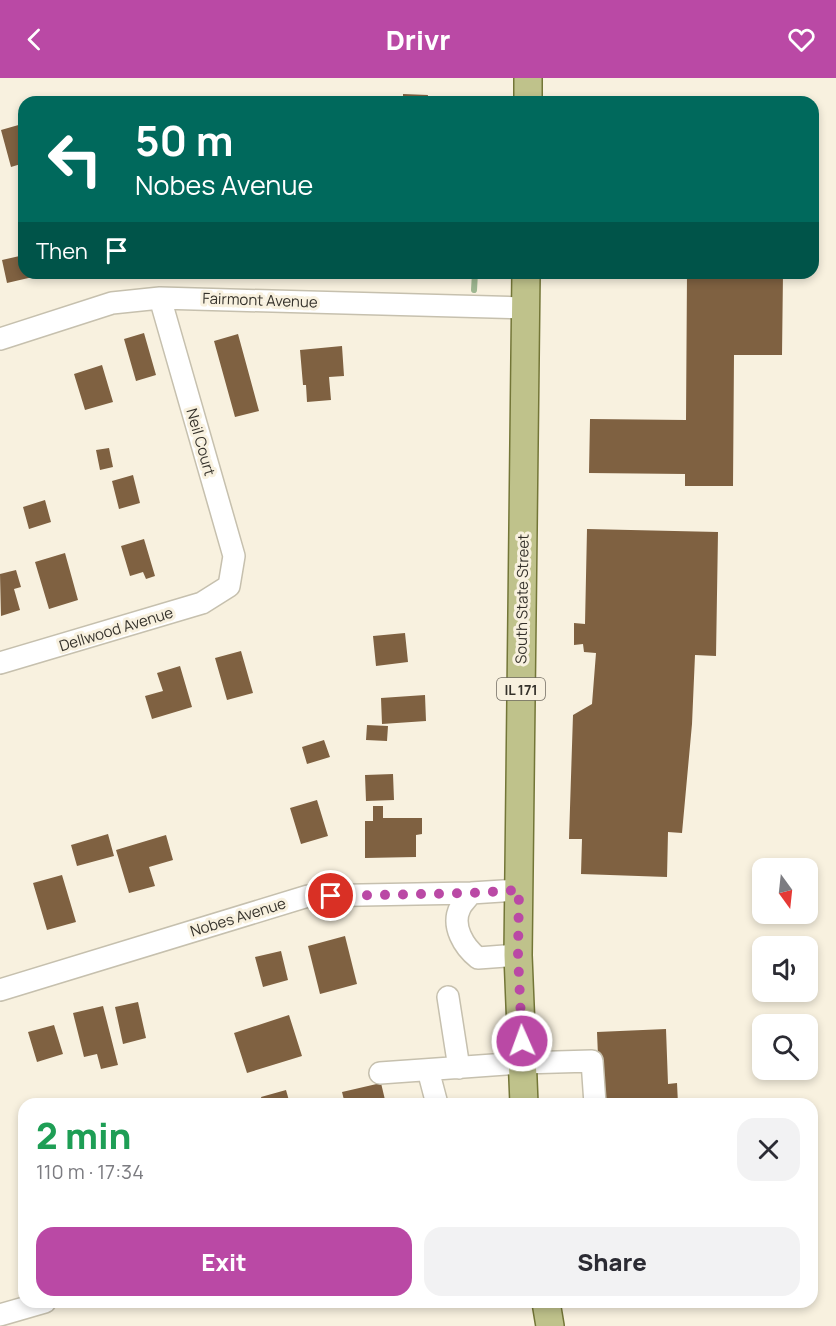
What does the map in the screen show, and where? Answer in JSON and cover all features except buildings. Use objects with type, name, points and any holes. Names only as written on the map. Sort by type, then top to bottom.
[{"type":"main road","points":[[528,78],[528,96]]},
{"type":"main road","name":"South State Street","points":[[524,1098],[518,955],[526,279]]},
{"type":"main road","points":[[547,1308],[550,1326]]},
{"type":"street","name":"Fairmont Avenue","points":[[0,339],[112,303],[160,298],[525,308]]},
{"type":"street","name":"Neil Court","points":[[160,298],[234,556],[229,586]]},
{"type":"street","name":"Dellwood Avenue","points":[[0,663],[202,603],[229,586]]},
{"type":"street","name":"Nobes Avenue","points":[[0,990],[308,896],[519,890]]},
{"type":"street","points":[[471,893],[458,910],[458,933],[467,950],[478,958],[518,955]]},
{"type":"street","points":[[448,997],[459,1068]]},
{"type":"street","points":[[380,1073],[522,1063],[592,1061],[595,1098]]},
{"type":"street","points":[[428,1070],[435,1098]]},
{"type":"street","points":[[0,1315],[24,1308]]},
{"type":"waterway","points":[[474,290],[475,279]]},
{"type":"route","points":[[331,896],[519,890],[518,955],[522,1041]]}]
